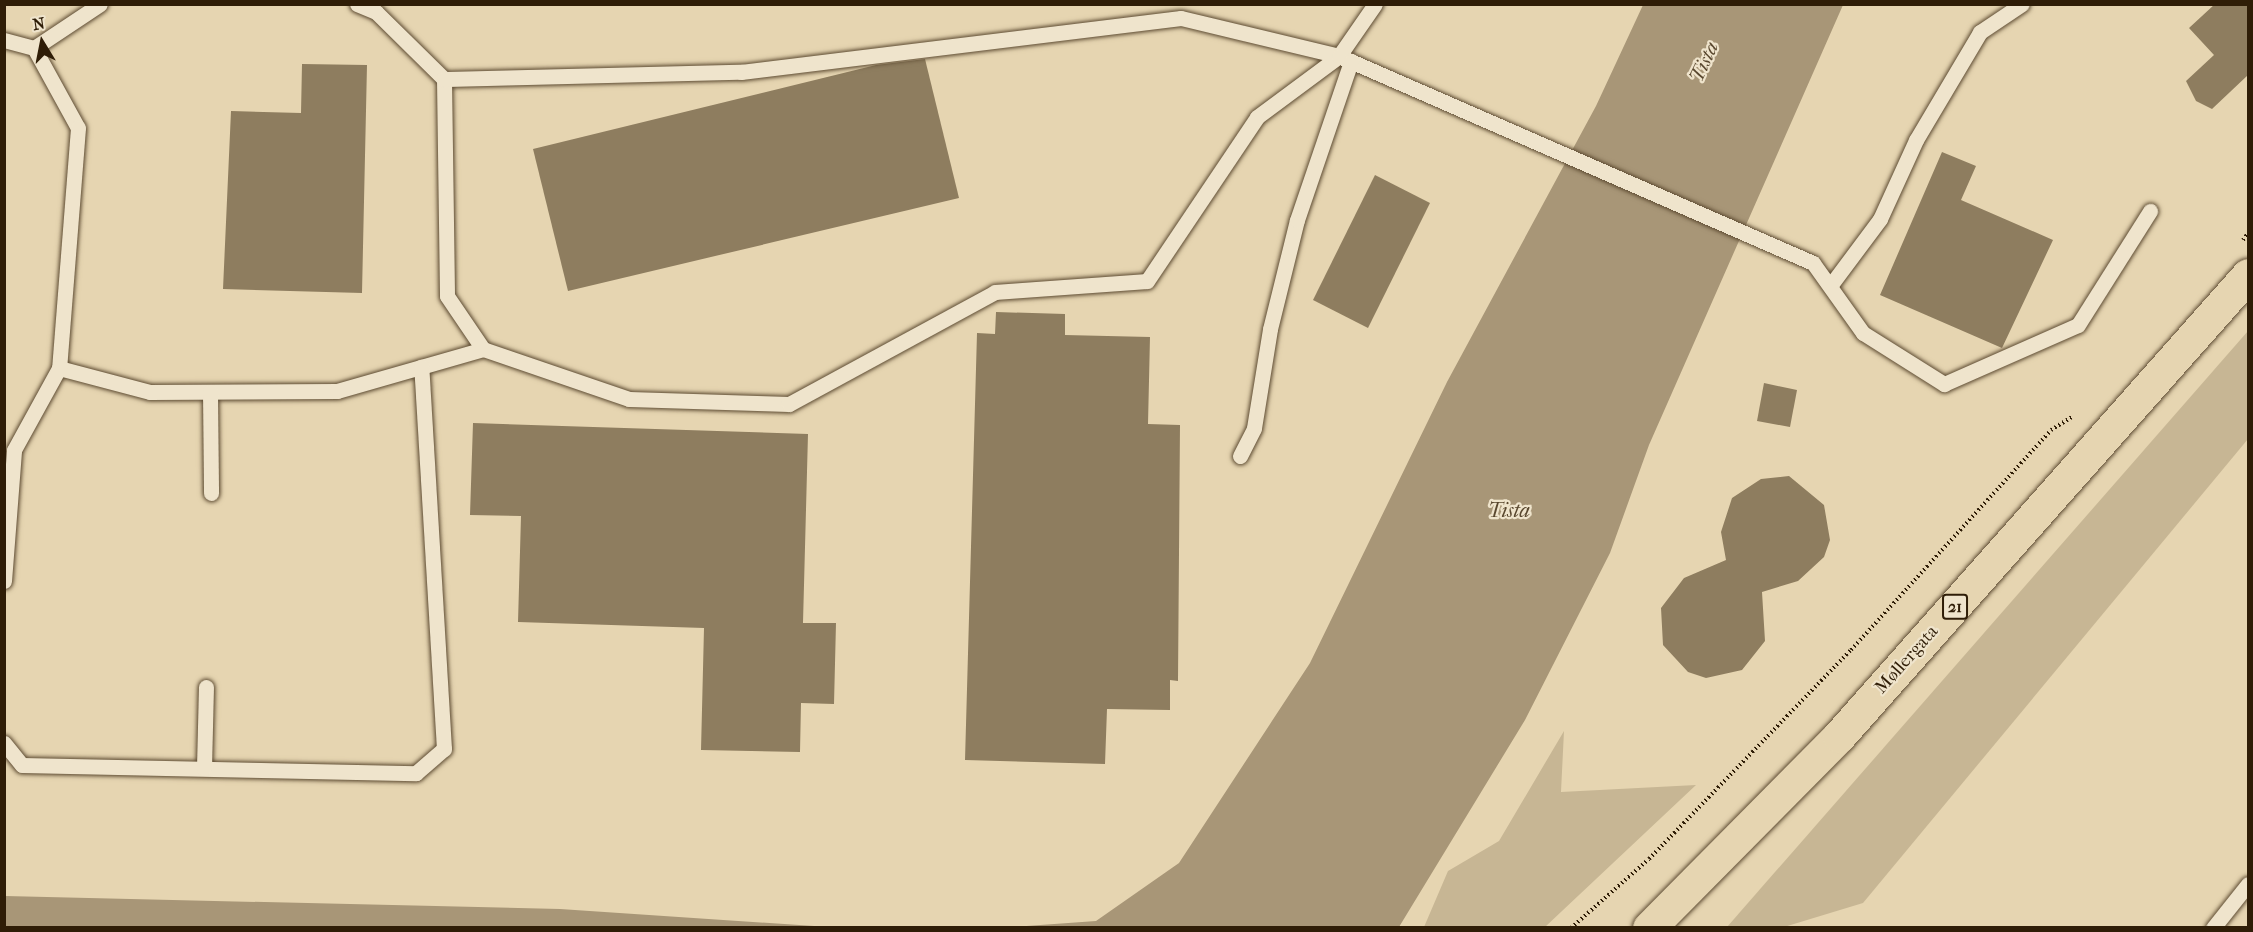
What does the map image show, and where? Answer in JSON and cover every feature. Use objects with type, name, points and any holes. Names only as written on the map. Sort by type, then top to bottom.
[{"type":"main road","name":"Møllergata","points":[[1649,927],[1839,736],[2242,262]]},
{"type":"lane","points":[[34,48],[100,4]]},
{"type":"lane","points":[[357,4],[376,12],[444,79],[447,296],[483,349]]},
{"type":"lane","points":[[1240,456],[1254,428],[1270,329],[1297,220],[1345,59],[1375,4]]},
{"type":"lane","points":[[1830,286],[1880,219],[1916,141],[1980,32],[2022,4]]},
{"type":"lane","points":[[444,79],[741,72],[1181,18],[1345,59],[1813,263],[1863,333],[1944,384],[2078,325],[2150,211]]},
{"type":"lane","points":[[4,40],[34,48],[78,128],[59,368],[14,450],[4,581]]},
{"type":"lane","points":[[59,368],[150,392],[337,391],[483,349],[628,399],[789,404],[995,292],[1147,281],[1257,117],[1345,59]]},
{"type":"lane","points":[[4,743],[22,765],[416,773],[444,749],[421,367]]},
{"type":"lane","points":[[210,392],[211,494]]},
{"type":"lane","points":[[204,768],[206,687]]},
{"type":"lane","points":[[2213,927],[2248,884]]},
{"type":"path","points":[[2242,262],[2248,233]]},
{"type":"path","points":[[1571,927],[1649,859],[1851,650],[2051,430],[2079,412]]},
{"type":"shaded area","points":[[2248,331],[2248,439],[1863,903],[1784,927],[1727,927]]},
{"type":"shaded area","points":[[1564,731],[1561,792],[1696,785],[1545,927],[1424,927],[1448,871],[1499,841]]},
{"type":"water","name":"Tista","points":[[1643,5],[1843,5],[1649,445],[1610,553],[1525,720],[1399,927],[1000,928],[1096,921],[1179,863],[1310,663],[1447,382],[1596,106]]},
{"type":"water","points":[[5,896],[560,909],[829,927],[5,928]]},
{"type":"building","points":[[2215,4],[2248,4],[2248,75],[2212,109],[2196,101],[2186,81],[2214,55],[2189,28]]},
{"type":"building","points":[[925,59],[959,198],[568,291],[533,149],[876,65]]},
{"type":"building","points":[[302,64],[367,65],[362,293],[223,289],[231,111],[301,113]]},
{"type":"building","points":[[1942,152],[1976,166],[1961,200],[2053,240],[2002,348],[1880,295]]},
{"type":"building","points":[[1375,175],[1430,203],[1368,328],[1313,300]]},
{"type":"building","points":[[996,312],[1065,314],[1065,335],[1150,337],[1148,424],[1180,425],[1178,681],[1170,680],[1170,710],[1107,709],[1105,764],[965,760],[977,333],[995,334]]},
{"type":"building","points":[[1764,383],[1797,390],[1790,427],[1757,421]]},
{"type":"building","points":[[473,423],[808,434],[803,623],[836,623],[834,704],[801,703],[800,752],[701,750],[704,628],[518,622],[521,516],[470,515]]},
{"type":"building","points":[[1789,476],[1824,505],[1830,540],[1824,557],[1798,581],[1762,592],[1765,641],[1742,670],[1706,678],[1688,672],[1663,645],[1661,608],[1684,578],[1726,560],[1721,532],[1732,498],[1761,479]]}]
